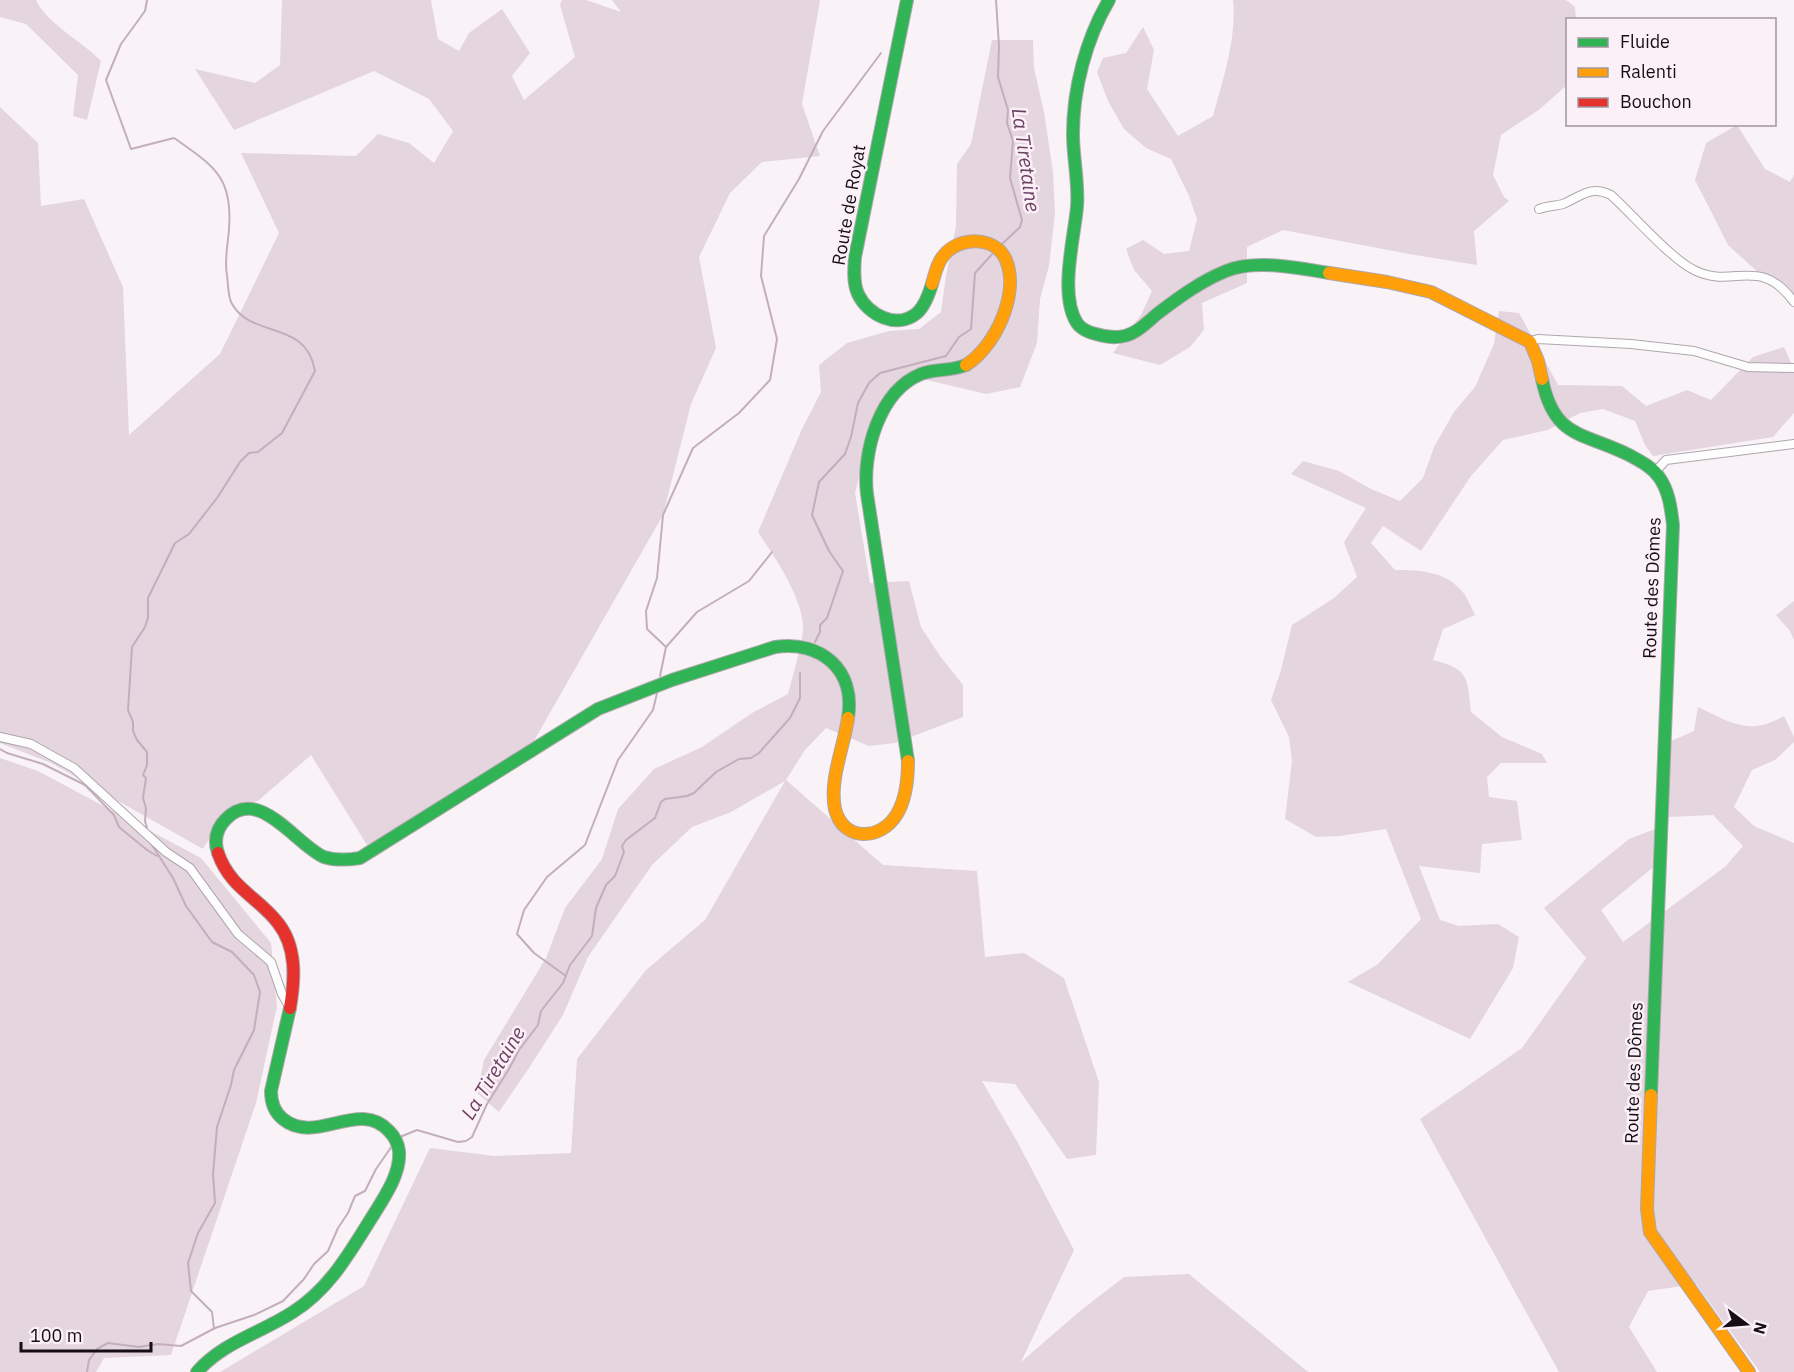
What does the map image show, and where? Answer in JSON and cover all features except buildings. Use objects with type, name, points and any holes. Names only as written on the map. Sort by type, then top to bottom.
[{"type":"main road","name":"Route de Royat","points":[[290,1008],[295,974],[290,943],[281,926],[270,914],[231,879],[216,849],[216,836],[222,823],[231,814],[241,810],[254,810],[268,814],[320,855],[333,860],[345,861],[360,858],[598,709],[632,693],[762,651],[797,645],[827,656],[836,665],[846,690],[849,715],[833,795],[835,810],[840,822],[847,830],[856,833],[878,833],[888,827],[900,808],[909,772],[908,756],[866,479],[870,450],[879,420],[890,399],[903,385],[920,374],[950,370],[972,361],[991,344],[1003,317],[1010,291],[1010,268],[1004,255],[990,243],[970,241],[954,245],[942,256],[929,296],[923,308],[914,316],[903,320],[891,320],[878,316],[861,299],[856,288],[855,257],[907,0]]},
{"type":"main road","points":[[1109,0],[1097,20],[1086,52],[1076,95],[1074,123],[1077,204],[1068,286],[1072,312],[1078,325],[1090,333],[1105,337],[1120,337],[1135,332],[1200,284],[1228,270],[1262,265],[1341,274],[1431,292],[1530,342]]},
{"type":"main road","name":"Route des Dômes","points":[[1530,342],[1536,352],[1547,403],[1558,420],[1573,433],[1644,462],[1660,476],[1668,491],[1672,507],[1647,1209],[1650,1232],[1749,1372]]},
{"type":"main road","points":[[197,1372],[210,1357],[226,1346],[296,1312],[316,1297],[341,1268],[395,1174],[400,1151],[394,1136],[387,1127],[364,1117],[349,1118],[307,1130],[293,1127],[275,1111],[271,1099],[290,1008]]},
{"type":"street","points":[[1539,209],[1560,205],[1589,191],[1602,191],[1611,195],[1691,269],[1717,278],[1749,274],[1767,278],[1783,289],[1794,302]]},
{"type":"street","points":[[1530,342],[1538,339],[1631,344],[1694,351],[1748,368],[1794,368]]},
{"type":"street","points":[[1655,472],[1666,460],[1794,444]]},
{"type":"street","points":[[0,736],[30,744],[74,768],[166,852],[190,868],[238,934],[271,962],[282,994],[290,1008]]},
{"type":"shaded area","points":[[0,0],[36,0],[56,25],[101,61],[87,120],[73,116],[78,75],[26,24],[0,17]]},
{"type":"shaded area","points":[[282,0],[431,0],[438,39],[459,51],[469,33],[502,9],[530,53],[512,76],[524,100],[575,57],[560,5],[562,0],[586,0],[621,12],[612,0],[820,0],[802,104],[820,156],[762,162],[730,193],[699,257],[716,348],[691,404],[663,515],[531,746],[429,812],[367,845],[311,755],[259,800],[225,814],[203,849],[51,763],[0,743],[0,107],[38,143],[41,206],[84,199],[123,287],[129,435],[220,354],[279,233],[241,153],[356,156],[378,134],[409,143],[434,163],[453,131],[429,99],[374,71],[234,130],[195,69],[255,83],[280,65]]},
{"type":"shaded area","points":[[1233,0],[1566,0],[1575,7],[1576,18],[1566,18],[1566,86],[1540,109],[1501,135],[1493,175],[1504,197],[1509,201],[1474,231],[1477,265],[1283,230],[1247,247],[1247,283],[1202,303],[1204,330],[1190,347],[1160,365],[1113,353],[1141,315],[1152,291],[1134,270],[1126,249],[1143,240],[1164,254],[1189,251],[1197,219],[1189,196],[1171,159],[1146,148],[1124,129],[1108,101],[1097,72],[1103,58],[1126,53],[1143,27],[1154,50],[1147,89],[1178,136],[1213,116],[1225,73],[1234,15]]},
{"type":"shaded area","points":[[992,40],[1033,40],[1034,68],[1044,112],[1053,172],[1055,213],[1049,266],[1040,299],[1037,343],[1020,387],[986,394],[906,375],[876,409],[855,493],[870,583],[909,581],[921,627],[963,685],[963,717],[895,743],[869,746],[826,728],[805,750],[786,780],[883,865],[977,871],[985,957],[1024,953],[1064,978],[1099,1082],[1096,1155],[1067,1159],[1015,1084],[982,1081],[1018,1143],[1074,1250],[1021,1362],[1124,1277],[1189,1274],[1308,1372],[220,1372],[364,1286],[430,1148],[494,1156],[571,1153],[577,1059],[646,970],[705,920],[785,781],[731,812],[692,827],[652,865],[588,957],[563,1015],[499,1112],[477,1093],[484,1060],[546,958],[565,908],[602,859],[618,809],[654,769],[702,747],[752,713],[788,694],[802,639],[801,613],[786,576],[758,532],[802,429],[821,392],[819,365],[847,343],[889,331],[919,329],[941,312],[956,226],[957,164],[971,144]]},
{"type":"shaded area","points":[[1738,126],[1765,169],[1790,182],[1794,175],[1794,305],[1728,245],[1695,180],[1706,143]]},
{"type":"shaded area","points":[[1499,311],[1519,313],[1558,385],[1622,386],[1646,406],[1687,390],[1711,400],[1753,357],[1784,347],[1794,369],[1794,413],[1773,437],[1653,456],[1645,445],[1635,421],[1603,409],[1580,413],[1548,430],[1503,440],[1471,476],[1421,551],[1383,526],[1371,543],[1395,570],[1422,571],[1439,575],[1463,592],[1475,615],[1443,629],[1433,660],[1460,671],[1467,683],[1471,712],[1502,737],[1542,754],[1547,763],[1501,763],[1487,777],[1489,797],[1517,801],[1522,840],[1482,844],[1480,873],[1419,866],[1440,920],[1459,926],[1498,924],[1519,937],[1513,968],[1470,1039],[1348,982],[1378,964],[1421,919],[1386,829],[1316,837],[1285,819],[1292,761],[1289,737],[1271,700],[1292,625],[1334,598],[1357,577],[1344,542],[1366,508],[1291,474],[1303,461],[1339,471],[1371,489],[1400,501],[1423,478],[1434,447],[1454,412],[1475,387],[1494,344]]},
{"type":"shaded area","points":[[1794,601],[1794,640],[1790,631],[1776,615]]},
{"type":"shaded area","points":[[1698,707],[1740,725],[1760,725],[1784,716],[1794,737],[1794,742],[1775,760],[1752,770],[1734,807],[1754,826],[1794,843],[1794,1372],[1760,1372],[1696,1284],[1648,1291],[1629,1327],[1657,1372],[1559,1372],[1420,1119],[1522,1048],[1586,958],[1544,908],[1629,839],[1658,828],[1656,865],[1601,910],[1623,942],[1726,866],[1743,846],[1713,815],[1668,817],[1671,741],[1694,731]]},
{"type":"shaded area","points":[[0,758],[38,771],[201,858],[271,943],[277,1006],[256,1103],[171,1355],[104,1358],[96,1372],[0,1372]]},
{"type":"waterway","points":[[147,0],[145,11],[121,44],[106,80],[131,149],[174,138],[210,165],[218,174],[228,197],[229,229],[226,264],[231,302],[240,314],[251,321],[301,343],[310,354],[315,371],[282,433],[258,452],[249,453],[240,462],[217,498],[189,534],[175,543],[148,598],[148,618],[132,647],[128,710],[137,740],[147,752],[147,765],[143,775],[146,778],[143,798],[147,828]]},
{"type":"waterway","name":"La Tiretaine","points":[[996,0],[999,46],[998,77],[1008,110],[1007,123],[1013,141],[1010,178],[1022,220],[1020,227],[1001,245]]},
{"type":"waterway","points":[[660,676],[666,647],[647,629],[646,611],[657,578],[663,515],[693,448],[739,413],[770,380],[777,339],[761,276],[764,236],[799,179],[823,131],[881,53]]},
{"type":"waterway","name":"La Tiretaine","points":[[815,642],[820,632],[820,625],[827,618],[843,571],[829,551],[812,515],[819,482],[845,454],[858,403],[869,383],[880,373],[946,356],[959,337],[971,329],[975,273],[995,251]]},
{"type":"waterway","points":[[666,647],[697,612],[749,581],[772,552]]},
{"type":"waterway","name":"La Tiretaine","points":[[400,1137],[417,1130],[458,1142],[472,1137],[487,1104],[519,1050],[538,1025],[541,1011],[563,983],[570,965],[592,936],[596,908],[606,885],[615,876],[624,852],[622,846],[626,840],[655,818],[661,802],[665,799],[694,793],[716,772],[739,759],[751,758],[759,753],[790,718],[800,698],[800,673]]},
{"type":"waterway","points":[[566,976],[534,953],[517,934],[524,910],[547,877],[585,845],[618,760],[653,710],[657,693]]},
{"type":"waterway","points":[[0,749],[43,764],[85,785],[114,815],[119,827],[157,856]]},
{"type":"waterway","points":[[152,845],[173,878],[186,906],[212,942],[232,952],[254,975],[260,992],[254,1030],[234,1070],[217,1127],[213,1174],[215,1203],[198,1233],[188,1263],[191,1291],[212,1312],[214,1329]]},
{"type":"waterway","name":"La Tiretaine","points":[[87,1372],[89,1360],[97,1349],[108,1343],[139,1347],[158,1344],[181,1346],[215,1328],[254,1315],[283,1301],[328,1251],[355,1196],[365,1191],[376,1169],[394,1143]]},
{"type":"traffic: fast","points":[[907,0],[854,271],[856,290],[863,302],[876,314],[892,320],[909,318],[917,313],[928,296],[932,284]]},
{"type":"traffic: fast","points":[[1109,0],[1094,31],[1082,65],[1075,100],[1073,143],[1077,207],[1068,282],[1069,298],[1077,323],[1088,332],[1101,335],[1116,337],[1131,334],[1181,296],[1217,275],[1238,267],[1264,265],[1329,273]]},
{"type":"traffic: fast","points":[[908,761],[867,494],[867,460],[876,425],[894,394],[906,382],[921,374],[966,365]]},
{"type":"traffic: fast","points":[[1542,379],[1547,399],[1554,413],[1563,423],[1584,437],[1646,464],[1656,473],[1669,500],[1673,525],[1651,1095]]},
{"type":"traffic: fast","points":[[218,853],[216,844],[220,827],[226,819],[239,810],[251,809],[264,813],[277,821],[313,851],[324,857],[342,860],[360,858],[598,709],[672,680],[775,647],[807,648],[832,662],[841,673],[846,686],[849,701],[848,718]]},
{"type":"traffic: fast","points":[[197,1372],[230,1345],[293,1312],[318,1292],[357,1241],[395,1176],[399,1159],[398,1145],[389,1131],[377,1122],[364,1119],[351,1120],[309,1128],[296,1126],[283,1119],[275,1110],[271,1091],[290,1008]]},
{"type":"traffic: slow","points":[[932,284],[942,258],[959,244],[977,241],[986,243],[994,246],[1006,260],[1010,288],[1002,318],[986,346],[966,365]]},
{"type":"traffic: slow","points":[[1329,273],[1431,292],[1530,342],[1542,379]]},
{"type":"traffic: slow","points":[[848,718],[834,787],[835,809],[839,820],[846,828],[863,834],[872,833],[890,823],[897,814],[904,795],[908,761]]},
{"type":"traffic: slow","points":[[1651,1095],[1647,1209],[1650,1232],[1749,1372]]},
{"type":"traffic: jam","points":[[218,853],[223,865],[237,884],[270,914],[289,942],[293,964],[290,1008]]}]
